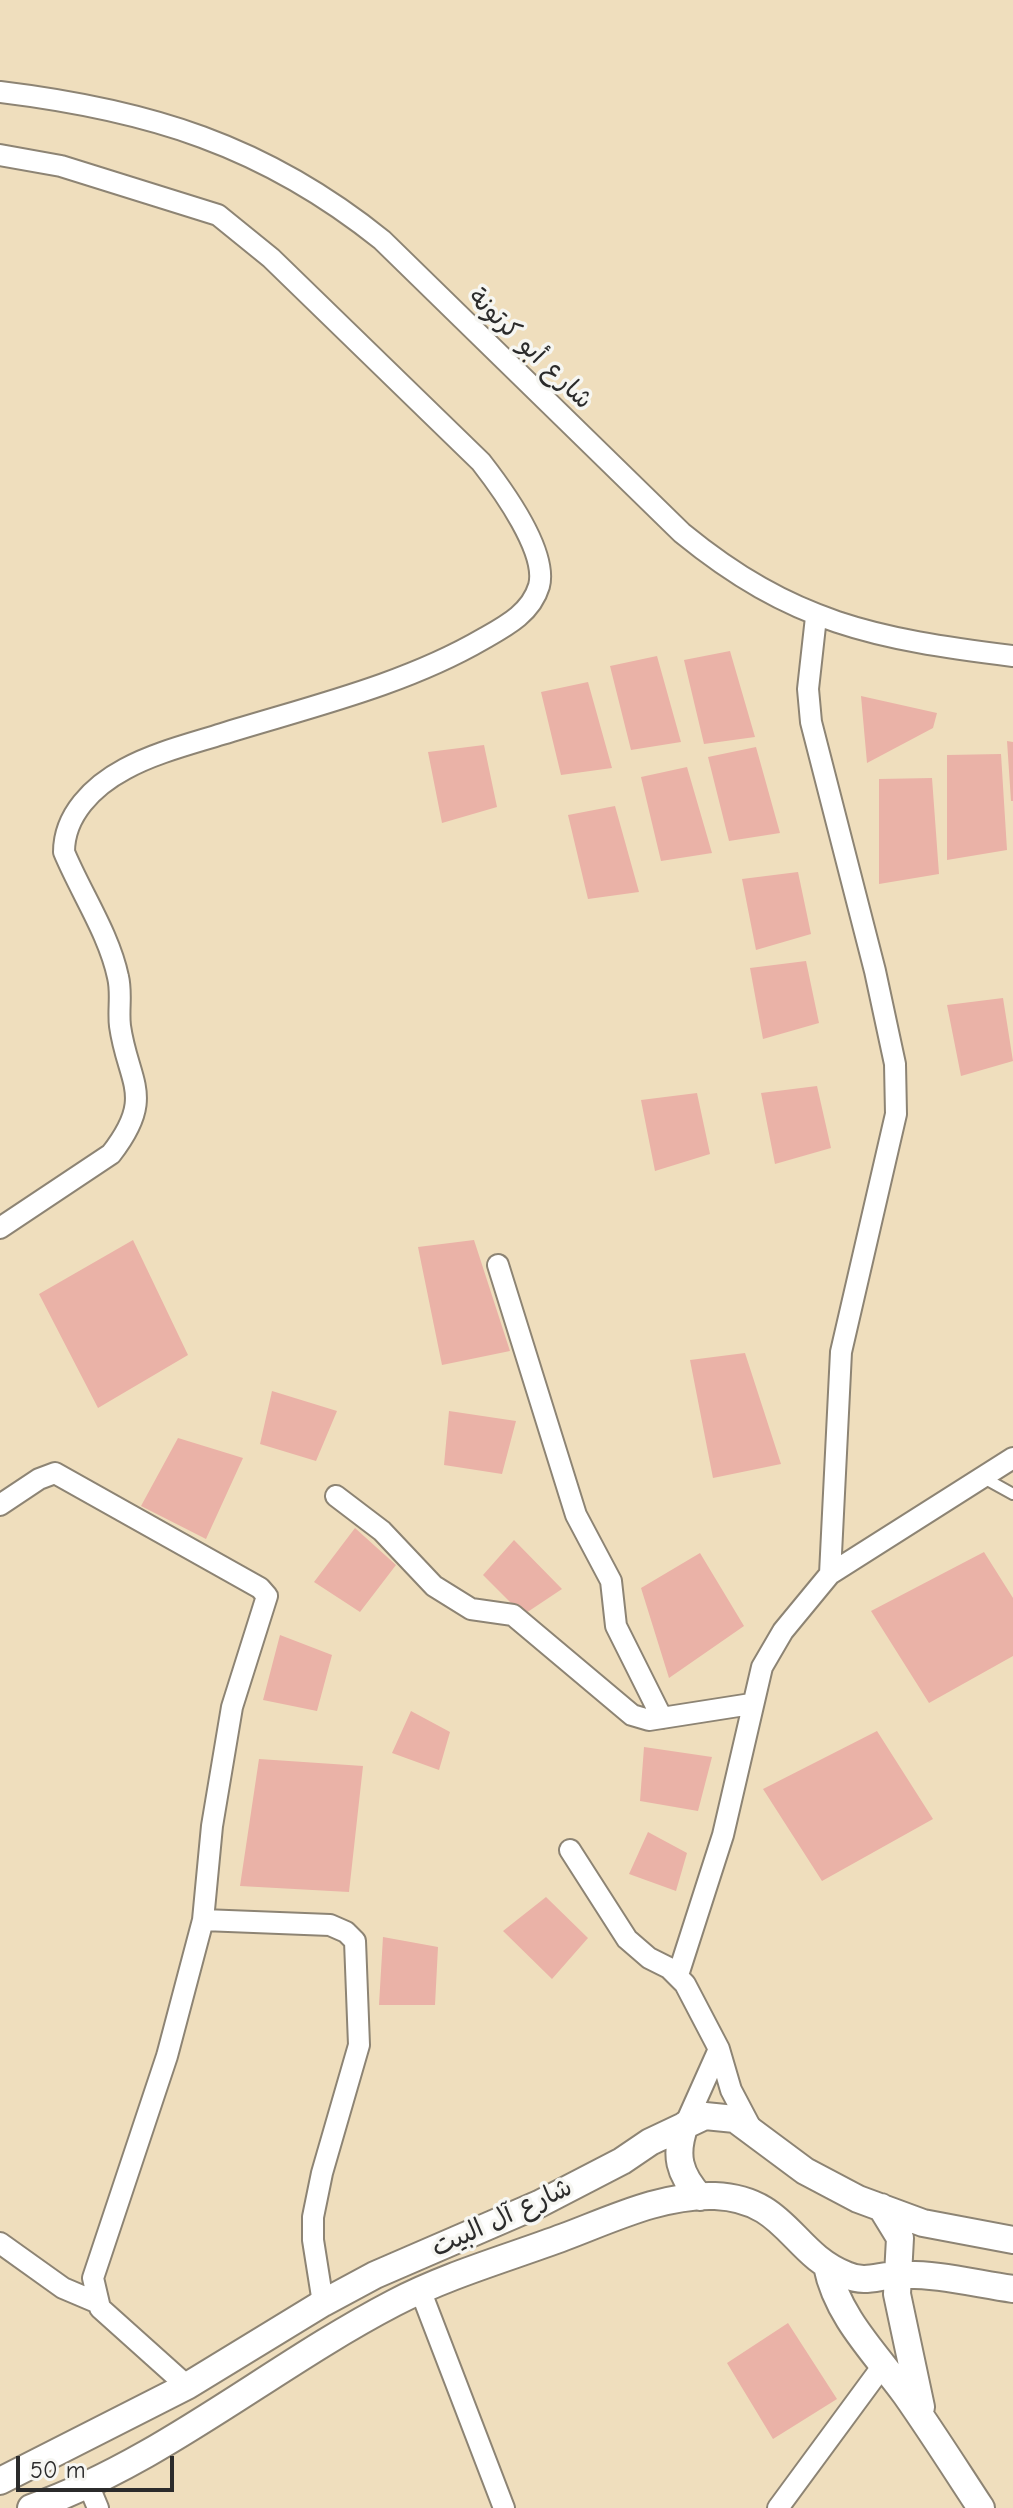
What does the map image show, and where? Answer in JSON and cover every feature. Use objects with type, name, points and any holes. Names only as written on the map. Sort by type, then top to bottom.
[{"type":"street","name":"شارع أبو كرتونة","points":[[0,92],[54,98],[171,125],[234,148],[308,186],[382,240],[682,533],[746,580],[816,617],[931,646],[1013,656]]},
{"type":"street","points":[[0,155],[61,166],[218,215],[271,258],[481,462],[499,485],[530,540],[539,565],[539,584],[522,614],[468,647],[404,675],[174,749],[125,769],[96,789],[75,811],[64,839],[64,852],[118,978],[120,1028],[135,1075],[136,1107],[122,1140],[111,1154],[0,1228]]},
{"type":"street","points":[[816,617],[808,689],[811,722],[875,971],[895,1064],[897,1096],[893,1129],[841,1352],[836,1396],[830,1574]]},
{"type":"street","points":[[498,1265],[576,1515],[611,1581],[616,1626],[662,1718]]},
{"type":"street","points":[[678,1975],[723,1835],[751,1704],[769,1651],[830,1574],[1013,1458]]},
{"type":"street","points":[[0,1505],[39,1479],[55,1473],[267,1594],[232,1707],[212,1826],[203,1920],[167,2056],[96,2265],[96,2302]]},
{"type":"street","points":[[336,1496],[382,1531],[434,1586],[471,1609],[513,1615],[632,1715],[643,1719],[662,1718],[751,1704]]},
{"type":"street","points":[[570,1850],[627,1939],[649,1958],[678,1975],[719,2049],[731,2090],[751,2128]]},
{"type":"street","points":[[203,1920],[330,1925],[346,1932],[355,1941],[359,2045],[322,2173],[313,2217],[313,2240],[323,2303]]},
{"type":"street","points":[[700,2197],[687,2182],[679,2164],[678,2144],[719,2049]]},
{"type":"street","name":"شارع آل البيت","points":[[0,2481],[187,2386],[375,2275],[539,2204],[705,2116],[735,2119],[830,2186],[881,2207],[923,2223],[1013,2240]]},
{"type":"street","name":"شارع آل البيت","points":[[31,2508],[88,2484],[174,2437],[397,2301],[629,2212],[670,2200],[700,2197],[746,2200],[765,2208],[827,2266],[864,2281],[899,2275],[1013,2289]]},
{"type":"street","points":[[881,2207],[900,2238],[897,2294],[925,2422]]},
{"type":"street","points":[[0,2243],[63,2288],[96,2302],[187,2386]]},
{"type":"street","points":[[827,2266],[838,2302],[925,2422],[981,2508]]},
{"type":"street","points":[[421,2292],[504,2508]]},
{"type":"street","points":[[778,2508],[884,2364]]},
{"type":"street","points":[[88,2484],[98,2508]]},
{"type":"lane","points":[[983,1477],[1013,1494]]},
{"type":"building","points":[[730,651],[755,737],[704,744],[684,660]]},
{"type":"building","points":[[657,656],[681,742],[631,750],[610,666]]},
{"type":"building","points":[[588,682],[612,768],[561,775],[541,692]]},
{"type":"building","points":[[861,696],[937,713],[933,728],[867,763]]},
{"type":"building","points":[[1007,741],[1013,742],[1013,801],[1011,801]]},
{"type":"building","points":[[484,745],[497,807],[442,823],[428,752]]},
{"type":"building","points":[[756,747],[780,833],[729,841],[708,757]]},
{"type":"building","points":[[1001,754],[1007,850],[947,860],[947,755]]},
{"type":"building","points":[[687,767],[712,853],[661,861],[641,777]]},
{"type":"building","points":[[932,778],[939,874],[879,884],[879,779]]},
{"type":"building","points":[[615,806],[639,892],[588,899],[568,815]]},
{"type":"building","points":[[798,872],[811,934],[756,950],[742,879]]},
{"type":"building","points":[[806,961],[819,1023],[763,1039],[750,968]]},
{"type":"building","points":[[1003,998],[1013,1061],[961,1076],[947,1005]]},
{"type":"building","points":[[817,1086],[831,1148],[775,1164],[761,1093]]},
{"type":"building","points":[[697,1093],[710,1154],[655,1171],[641,1100]]},
{"type":"building","points":[[133,1240],[188,1355],[98,1408],[39,1294]]},
{"type":"building","points":[[474,1240],[510,1351],[442,1365],[418,1247]]},
{"type":"building","points":[[745,1353],[781,1464],[713,1478],[690,1360]]},
{"type":"building","points":[[272,1391],[337,1411],[316,1461],[260,1444]]},
{"type":"building","points":[[449,1411],[516,1421],[502,1474],[444,1465]]},
{"type":"building","points":[[178,1438],[243,1458],[206,1539],[141,1506]]},
{"type":"building","points":[[355,1528],[396,1565],[360,1612],[314,1582]]},
{"type":"building","points":[[514,1540],[562,1589],[523,1615],[483,1575]]},
{"type":"building","points":[[984,1552],[1013,1598],[1013,1656],[929,1703],[871,1611]]},
{"type":"building","points":[[700,1553],[744,1626],[669,1678],[641,1588]]},
{"type":"building","points":[[280,1635],[332,1655],[317,1711],[263,1700]]},
{"type":"building","points":[[411,1711],[450,1732],[439,1770],[392,1753]]},
{"type":"building","points":[[877,1731],[933,1819],[822,1881],[763,1789]]},
{"type":"building","points":[[644,1747],[712,1757],[698,1811],[640,1801]]},
{"type":"building","points":[[259,1759],[363,1766],[349,1892],[240,1886]]},
{"type":"building","points":[[648,1832],[687,1853],[676,1891],[629,1874]]},
{"type":"building","points":[[546,1897],[588,1938],[552,1979],[503,1931]]},
{"type":"building","points":[[383,1937],[438,1947],[435,2005],[379,2005]]},
{"type":"building","points":[[788,2323],[837,2399],[773,2439],[727,2363]]}]
